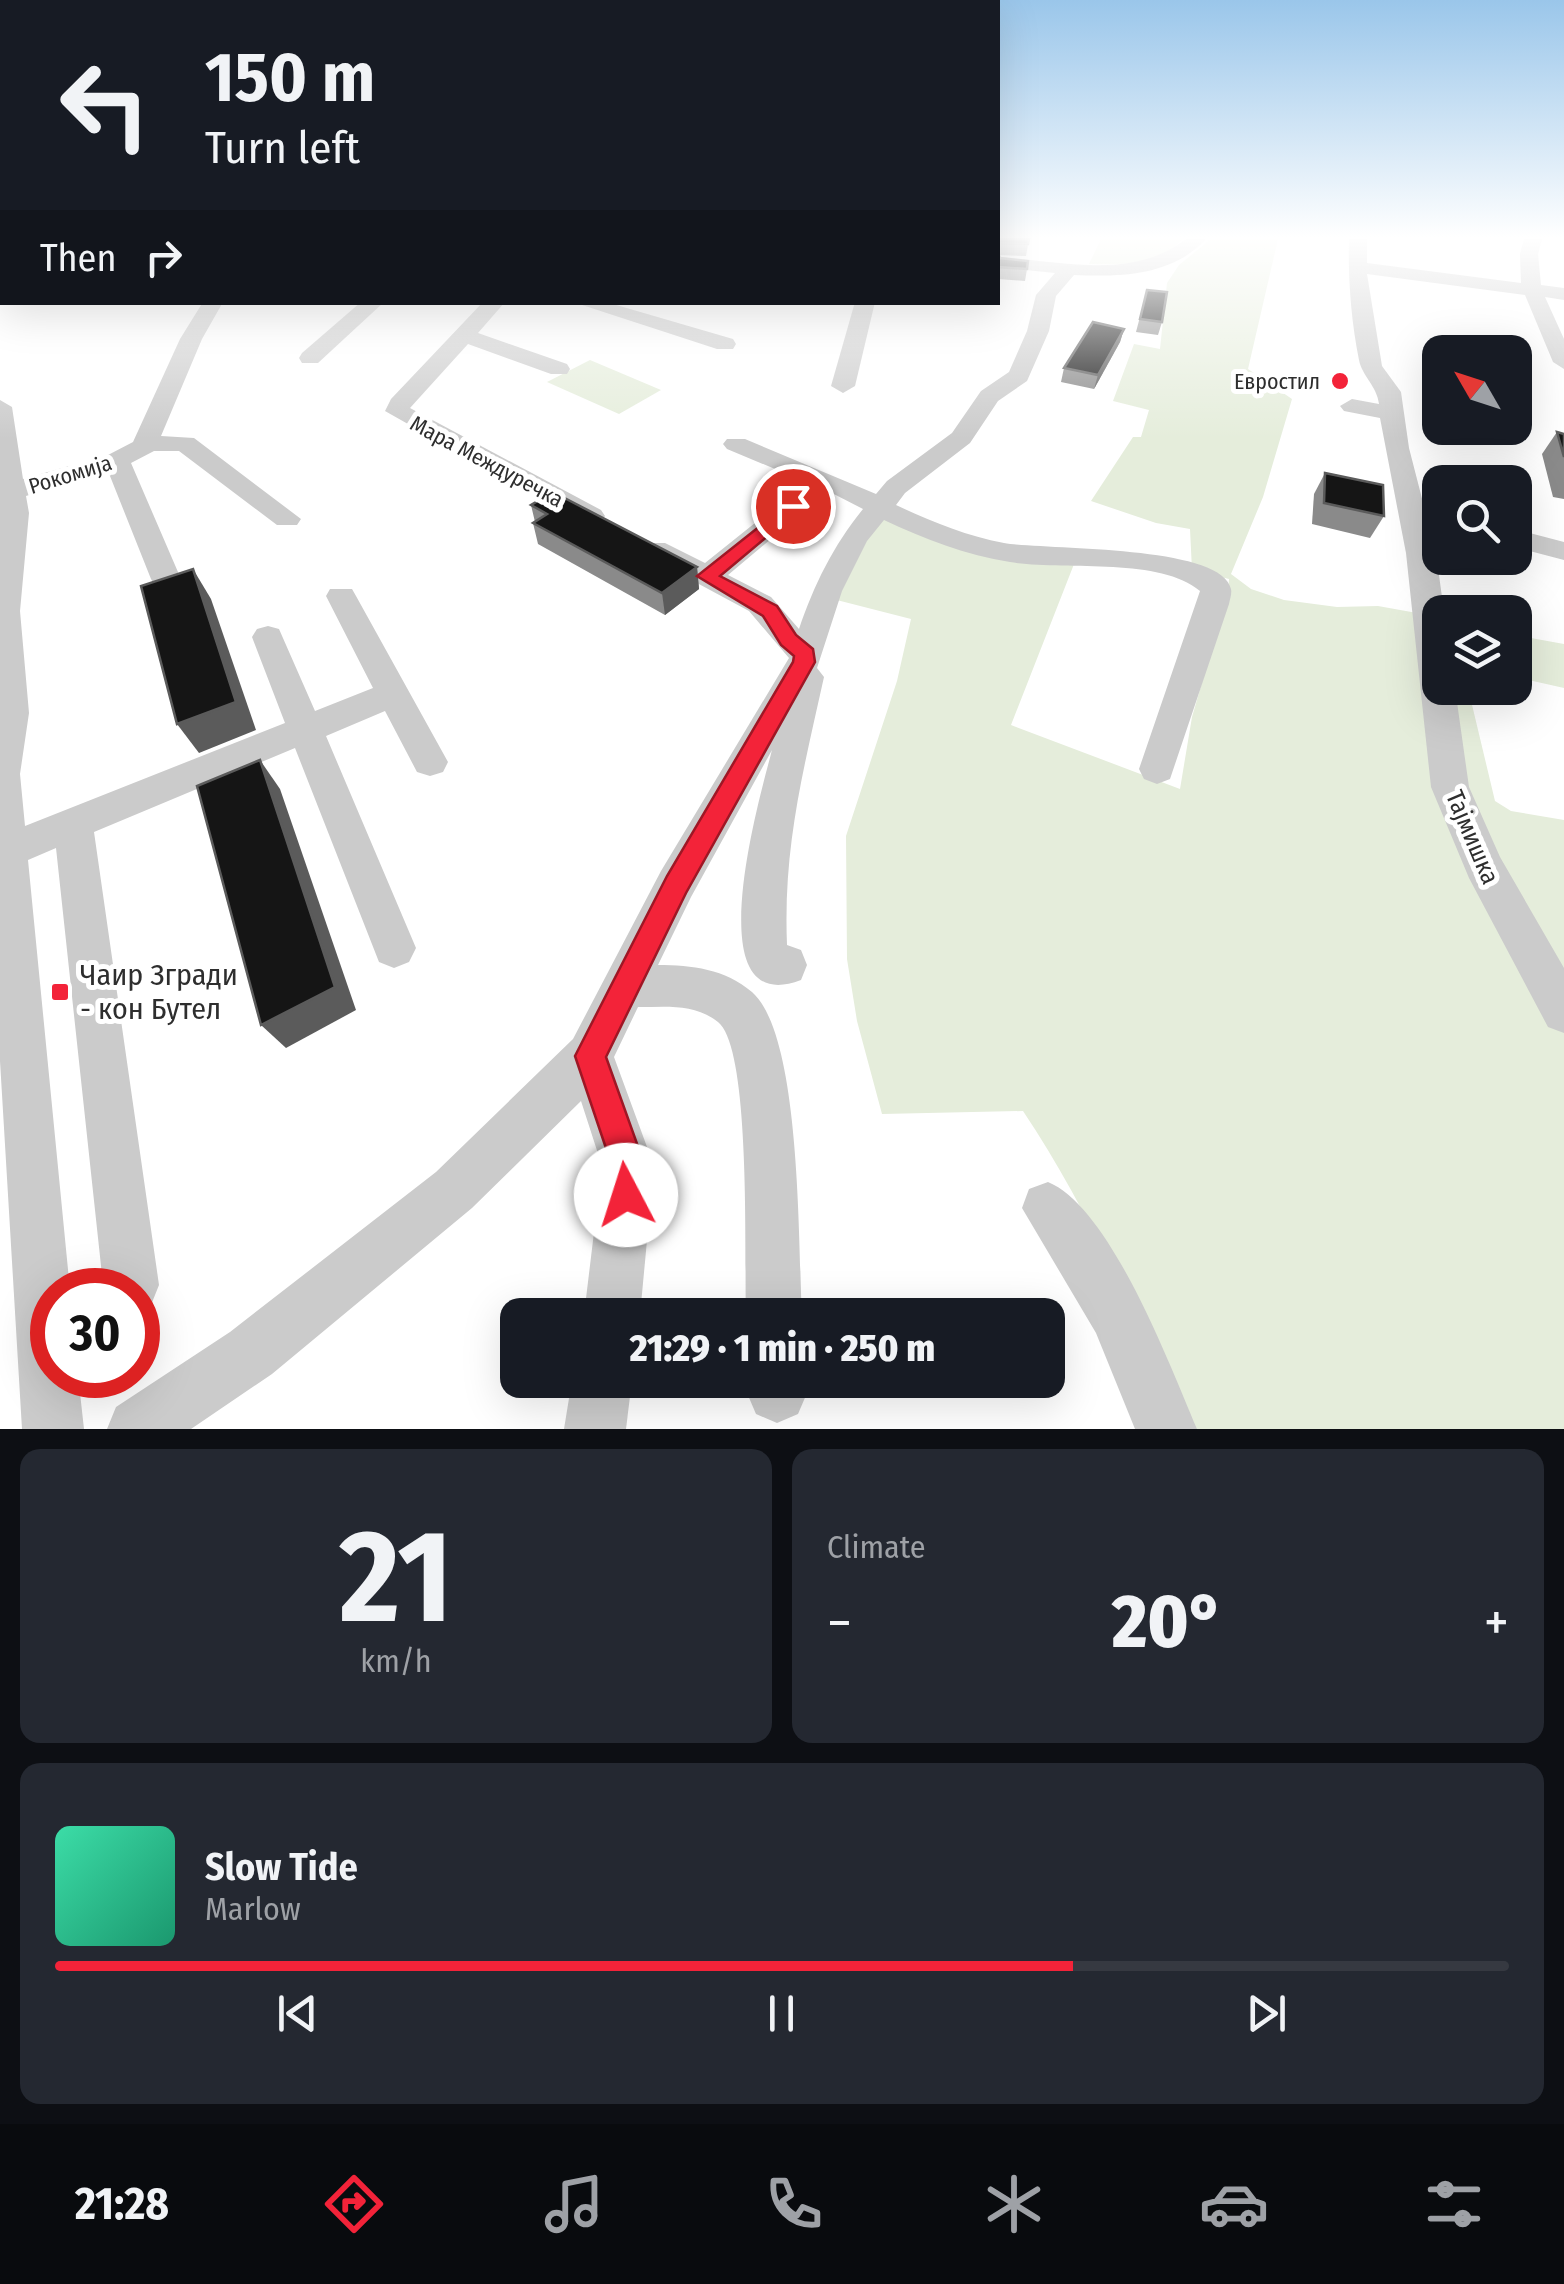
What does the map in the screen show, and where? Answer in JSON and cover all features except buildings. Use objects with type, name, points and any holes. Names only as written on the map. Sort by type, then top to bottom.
[{"type":"street","points":[[211,306],[191,340],[146,444],[185,443],[287,519]]},
{"type":"street","points":[[310,358],[370,306]]},
{"type":"street","name":"Мара Междуречка","points":[[492,306],[399,404],[399,414],[707,576]]},
{"type":"street","points":[[595,306],[725,344]]},
{"type":"street","points":[[843,386],[863,306]]},
{"type":"street","points":[[138,1429],[251,1353],[454,1190],[590,1056],[676,884],[805,658],[838,568],[876,509],[896,486],[961,438],[988,396],[1019,376],[1038,331],[1044,306]]},
{"type":"street","name":"Тајмишка","points":[[1362,306],[1371,366],[1389,392],[1406,482],[1454,804],[1483,866],[1564,1010]]},
{"type":"street","points":[[1541,306],[1564,362]]},
{"type":"street","points":[[464,335],[559,369]]},
{"type":"street","points":[[0,406],[13,491],[4,611],[12,713],[1,772],[43,1268]]},
{"type":"street","points":[[1352,406],[1391,412]]},
{"type":"street","name":"Рокомија","points":[[13,491],[117,460],[146,444]]},
{"type":"street","points":[[736,444],[856,495],[876,509],[995,551],[1163,567],[1202,577],[1213,584],[1216,594],[1210,617],[1157,769]]},
{"type":"street","points":[[117,460],[166,579]]},
{"type":"street","points":[[784,965],[773,964],[766,958],[764,890],[775,810],[806,684],[805,658],[770,611],[707,576],[822,482]]},
{"type":"street","points":[[1406,482],[1422,493]]},
{"type":"street","points":[[1532,543],[1564,551]]},
{"type":"street","points":[[341,596],[430,762]]},
{"type":"street","points":[[268,636],[394,948]]},
{"type":"street","points":[[8,850],[395,693]]},
{"type":"street","points":[[72,824],[130,1268]]},
{"type":"street","points":[[628,986],[691,986],[710,990],[738,1009],[756,1041],[766,1095],[773,1298]]},
{"type":"street","points":[[590,1056],[628,1166],[614,1298]]},
{"type":"street","points":[[1048,1208],[1085,1253],[1144,1373],[1166,1429]]},
{"type":"street","points":[[52,1398],[54,1429]]},
{"type":"street","points":[[594,1429],[599,1398]]},
{"type":"green space","points":[[1165,306],[1263,306],[1248,369],[1292,399],[1263,497],[1231,574],[1251,589],[1284,600],[1337,607],[1378,606],[1422,614],[1422,705],[1472,705],[1495,801],[1511,811],[1564,820],[1564,1429],[1182,1429],[1091,1227],[1023,1111],[882,1114],[857,1021],[847,959],[846,836],[897,681],[911,619],[825,597],[876,509],[916,525],[1076,559],[1011,725],[1180,789],[1192,717],[1229,579],[1192,570],[1190,529],[1156,523],[1091,501],[1133,437],[1141,437],[1149,410],[1113,401],[1134,344],[1160,349]]},
{"type":"green space","points":[[590,360],[661,390],[619,414],[547,382]]},
{"type":"green space","points":[[1532,638],[1564,644],[1564,688],[1532,681]]},
{"type":"place","name":"Евростил","points":[[1340,381]]},
{"type":"place","name":"Чаир Згради - кон Бутел","points":[[60,992]]},
{"type":"route","points":[[626,1195],[628,1166],[590,1056],[676,884],[804,662],[806,654],[789,640],[770,611],[707,576],[793,506]]}]
